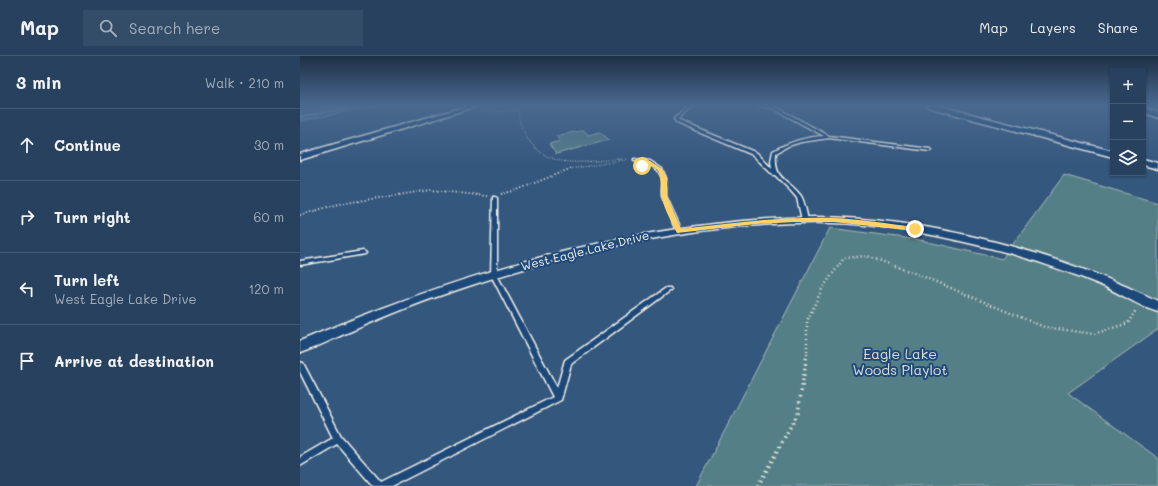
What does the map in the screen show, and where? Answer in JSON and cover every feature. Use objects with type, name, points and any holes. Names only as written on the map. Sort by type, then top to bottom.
[{"type":"street","points":[[300,157],[411,125]]},
{"type":"street","points":[[1005,125],[1110,153]]},
{"type":"street","points":[[1146,163],[1158,166]]},
{"type":"street","name":"West Eagle Lake Drive","points":[[300,347],[391,309],[494,274],[608,244],[679,232],[756,222],[834,220],[915,229],[998,246],[1088,274],[1158,307]]},
{"type":"lane","points":[[685,125],[755,154],[799,197],[805,220]]},
{"type":"lane","points":[[807,125],[829,137]]},
{"type":"lane","points":[[775,174],[772,162],[774,152],[786,144],[815,137],[829,137],[930,150]]},
{"type":"lane","points":[[636,160],[648,162],[660,169],[664,178],[664,196],[679,232]]},
{"type":"lane","points":[[495,197],[494,274],[558,398]]},
{"type":"lane","points":[[300,262],[363,253]]},
{"type":"lane","points":[[382,486],[558,398],[568,362],[668,290]]},
{"type":"lane","points":[[300,365],[338,439],[379,486]]},
{"type":"lane","points":[[300,462],[338,439]]},
{"type":"path","points":[[520,125],[533,147],[543,156],[564,163],[614,158],[636,160]]},
{"type":"path","points":[[300,215],[339,204],[431,190],[495,197],[573,168],[612,161],[636,160]]},
{"type":"path","points":[[758,486],[798,413],[807,359],[807,321],[822,289],[844,258],[867,256],[917,274],[1044,327],[1094,334],[1128,323],[1142,299]]},
{"type":"green space","points":[[584,130],[588,135],[600,132],[609,140],[556,154],[549,144],[560,141],[556,136]]},
{"type":"green space","name":"Eagle Lake Woods Playlot","points":[[1064,175],[1158,203],[1158,329],[1068,393],[1158,458],[1158,486],[696,486],[830,228],[920,240],[1002,259]]},
{"type":"route","points":[[642,166],[636,160],[648,162],[660,169],[664,178],[664,196],[679,232],[756,222],[795,220],[834,220],[915,229]]}]
